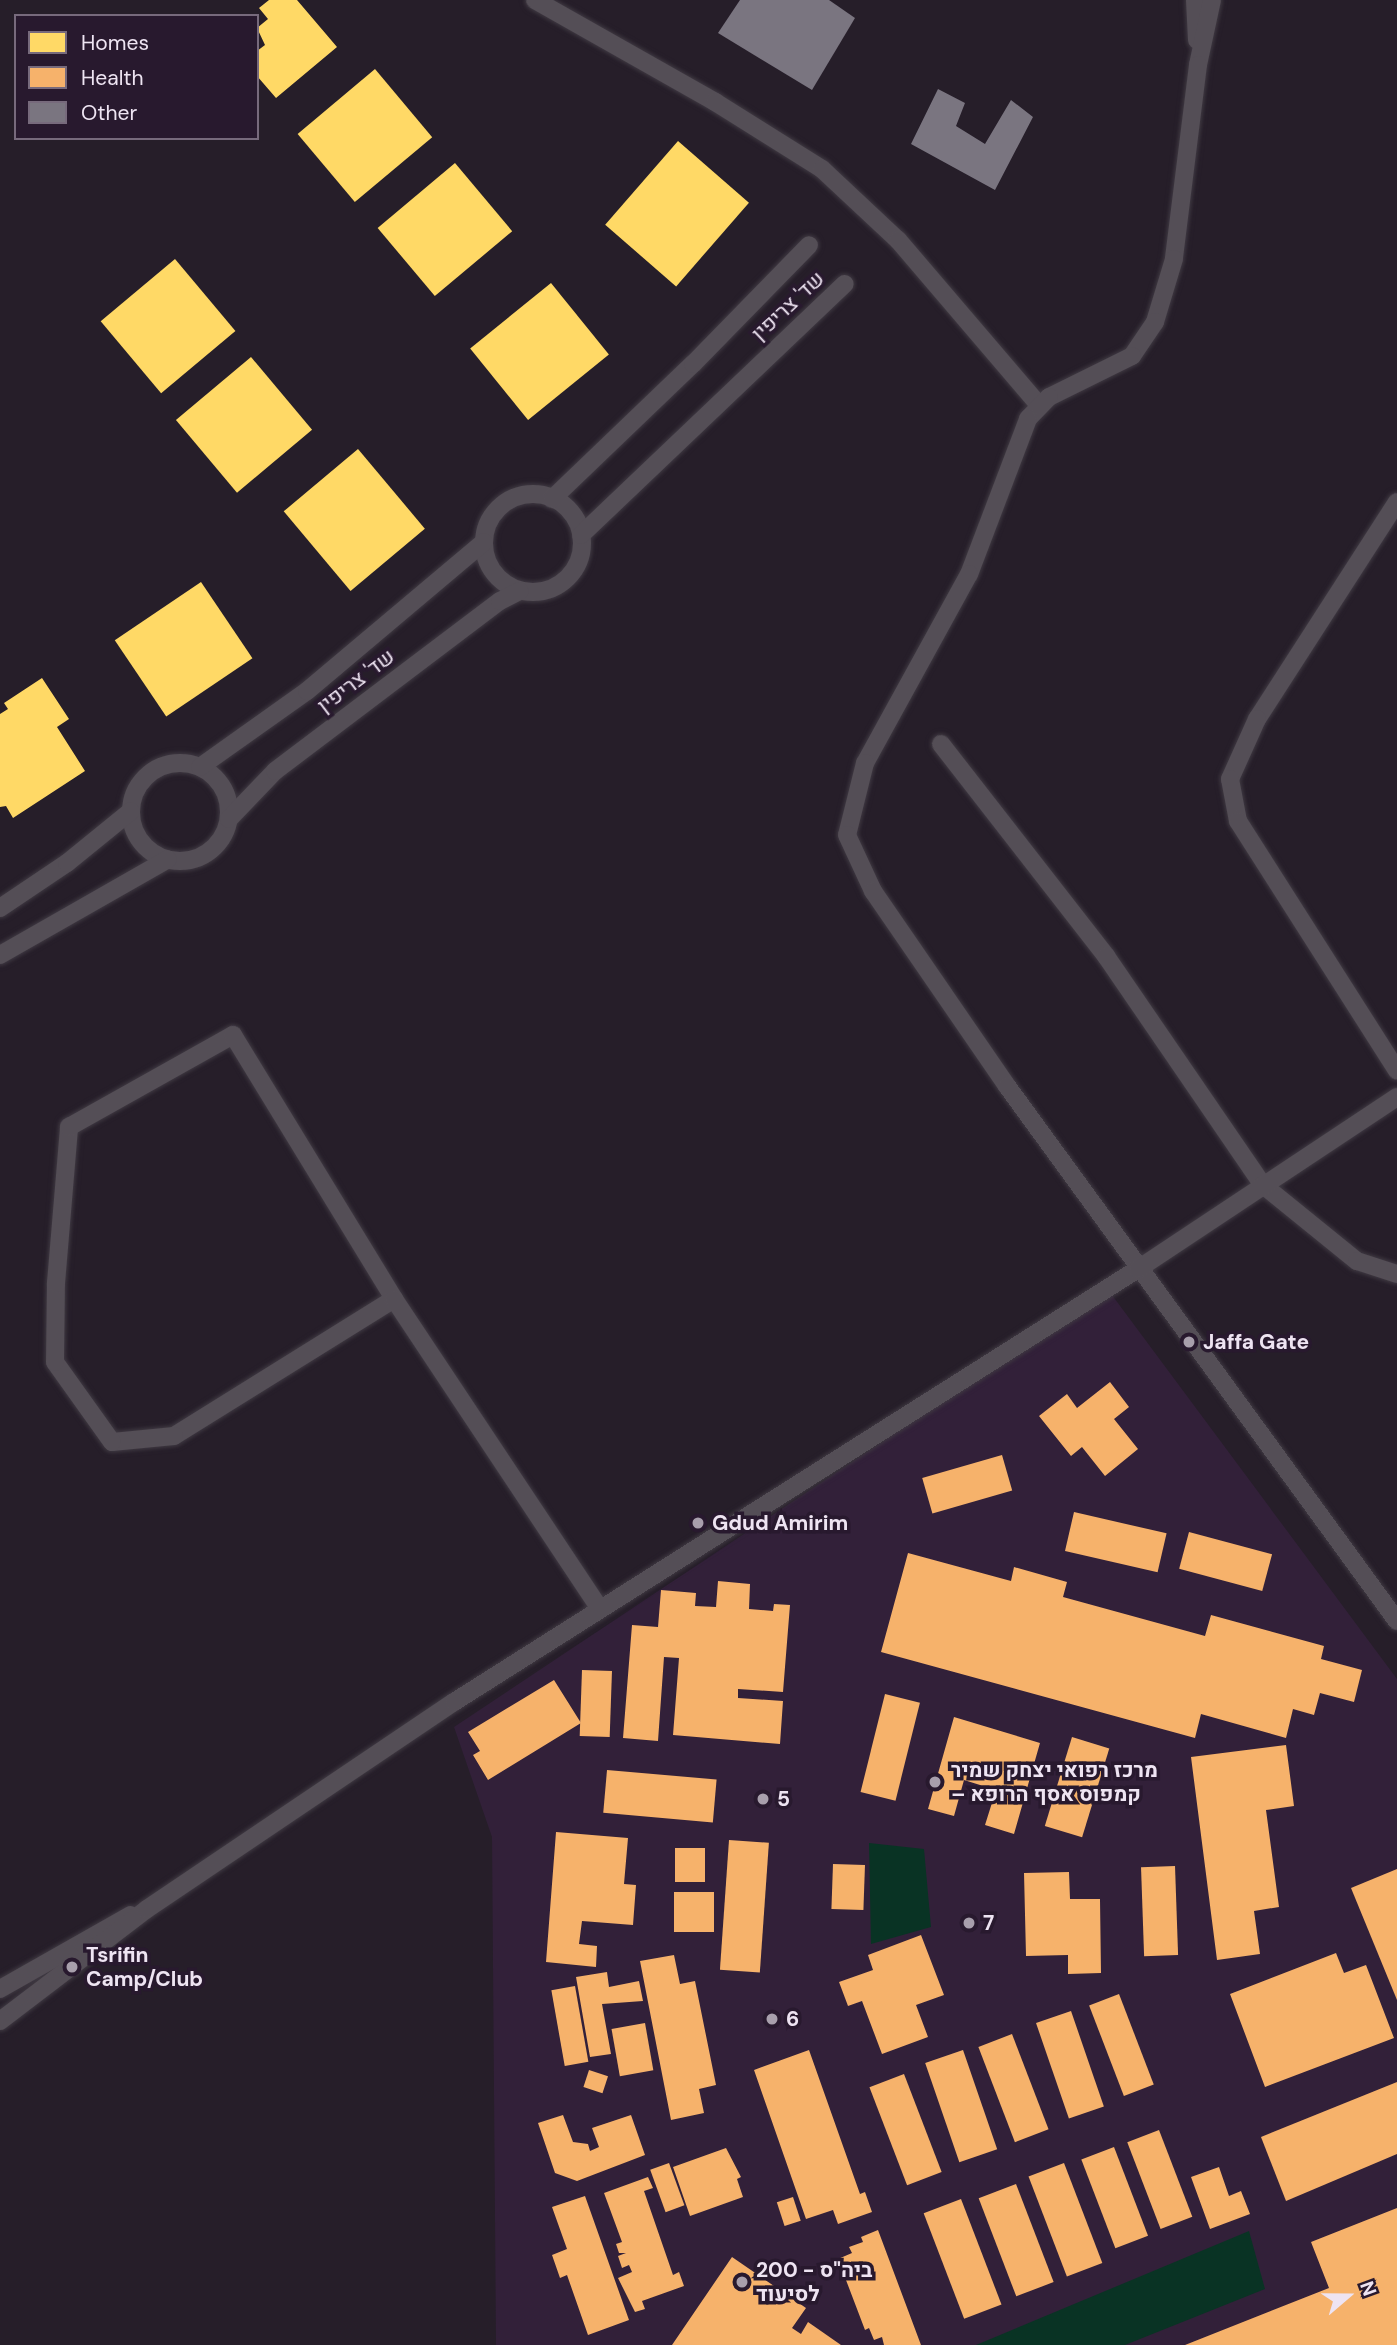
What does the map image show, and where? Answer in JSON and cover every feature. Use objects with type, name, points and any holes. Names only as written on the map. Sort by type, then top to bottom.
[{"type":"street","points":[[535,0],[715,102],[822,169],[898,240],[1040,406]]},
{"type":"street","points":[[1195,0],[1198,65]]},
{"type":"street","points":[[1212,0],[1198,65],[1174,259],[1154,322],[1132,356],[1049,397],[1028,419],[969,574],[865,763],[847,835],[873,891],[1138,1269],[1397,1620]]},
{"type":"street","name":"שד' צריפין","points":[[552,499],[693,365],[809,245]]},
{"type":"street","name":"שד' צריפין","points":[[581,535],[845,284]]},
{"type":"street","points":[[537,494],[566,507],[581,535],[576,566],[566,579],[537,592],[520,591],[494,573],[484,542],[487,526],[507,502],[537,494]]},
{"type":"street","points":[[1397,502],[1257,719],[1230,779],[1238,821],[1397,1070]]},
{"type":"street","name":"שד' צריפין","points":[[200,767],[307,691],[484,542]]},
{"type":"street","name":"שד' צריפין","points":[[229,819],[275,771],[500,601],[520,591]]},
{"type":"street","points":[[941,744],[1106,956],[1263,1185],[1357,1261],[1397,1274]]},
{"type":"street","points":[[0,955],[168,859],[200,857],[224,835],[229,819],[223,789],[200,767],[185,763],[154,770],[134,794],[131,811],[141,842],[168,859]]},
{"type":"street","points":[[0,908],[67,863],[131,811]]},
{"type":"street","points":[[394,1299],[174,1436],[112,1442],[55,1362],[69,1127],[233,1035],[394,1299],[599,1608]]},
{"type":"street","points":[[0,2021],[147,1909],[599,1608],[1138,1269],[1397,1097]]},
{"type":"street","points":[[0,1989],[114,1922],[147,1909]]},
{"type":"shaded area","name":"מרכז רפואי יצחק שמיר – קמפוס אסף הרופא","points":[[1109,1291],[1397,1679],[1397,2345],[496,2345],[492,1837],[454,1727]]},
{"type":"green space","points":[[869,1843],[924,1849],[931,1927],[871,1944]]},
{"type":"green space","points":[[1249,2231],[1265,2289],[1125,2345],[976,2345]]},
{"type":"building: Homes","points":[[269,0],[297,0],[337,47],[276,98],[259,78],[259,50],[265,45],[259,26],[268,19],[259,8]]},
{"type":"building: Homes","points":[[375,69],[432,137],[355,202],[298,134]]},
{"type":"building: Homes","points":[[678,141],[749,203],[676,286],[605,225]]},
{"type":"building: Homes","points":[[455,163],[512,231],[435,296],[378,228]]},
{"type":"building: Homes","points":[[175,259],[235,331],[161,393],[101,321]]},
{"type":"building: Homes","points":[[551,283],[609,354],[528,420],[470,348]]},
{"type":"building: Homes","points":[[251,357],[312,430],[237,493],[176,420]]},
{"type":"building: Homes","points":[[358,449],[425,529],[351,591],[284,511]]},
{"type":"building: Homes","points":[[201,582],[252,658],[166,716],[115,640]]},
{"type":"building: Homes","points":[[42,678],[69,719],[57,727],[85,771],[13,818],[6,806],[0,807],[0,714],[8,709],[4,703]]},
{"type":"building: Health","points":[[1110,1382],[1129,1407],[1114,1419],[1138,1449],[1105,1476],[1082,1447],[1071,1456],[1039,1416],[1067,1394],[1077,1408]]},
{"type":"building: Health","points":[[1002,1455],[1012,1491],[932,1513],[922,1478]]},
{"type":"building: Health","points":[[1074,1512],[1167,1533],[1158,1572],[1065,1551]]},
{"type":"building: Health","points":[[1189,1532],[1272,1554],[1262,1591],[1179,1569]]},
{"type":"building: Health","points":[[908,1553],[1011,1581],[1014,1567],[1067,1582],[1063,1597],[1205,1636],[1211,1615],[1324,1646],[1321,1659],[1362,1670],[1354,1702],[1320,1693],[1314,1715],[1293,1709],[1286,1738],[1201,1714],[1195,1738],[881,1652]]},
{"type":"building: Health","points":[[718,1581],[750,1584],[749,1609],[773,1611],[774,1604],[790,1605],[783,1692],[738,1689],[738,1698],[783,1701],[780,1744],[673,1735],[679,1658],[664,1657],[658,1741],[623,1738],[632,1625],[658,1627],[661,1590],[696,1593],[695,1606],[716,1607]]},
{"type":"building: Health","points":[[582,1670],[612,1671],[610,1737],[580,1736]]},
{"type":"building: Health","points":[[554,1680],[581,1723],[488,1780],[473,1755],[480,1751],[468,1732]]},
{"type":"building: Health","points":[[885,1694],[920,1703],[895,1801],[861,1792]]},
{"type":"building: Health","points":[[954,1717],[1040,1743],[1014,1834],[985,1825],[996,1790],[964,1780],[954,1816],[928,1809]]},
{"type":"building: Health","points":[[1072,1737],[1109,1748],[1082,1837],[1045,1826]]},
{"type":"building: Health","points":[[1286,1745],[1294,1806],[1266,1810],[1279,1907],[1254,1911],[1260,1954],[1217,1960],[1191,1757]]},
{"type":"building: Health","points":[[607,1770],[717,1780],[713,1822],[603,1813]]},
{"type":"building: Health","points":[[556,1832],[628,1838],[624,1884],[636,1885],[633,1925],[582,1921],[579,1944],[597,1946],[596,1967],[546,1962]]},
{"type":"building: Health","points":[[729,1840],[769,1843],[760,1972],[720,1970]]},
{"type":"building: Health","points":[[675,1848],[705,1848],[705,1882],[675,1882]]},
{"type":"building: Health","points":[[833,1864],[865,1865],[863,1910],[831,1909]]},
{"type":"building: Health","points":[[1175,1866],[1178,1955],[1144,1956],[1141,1867]]},
{"type":"building: Health","points":[[1397,1869],[1397,2000],[1351,1888]]},
{"type":"building: Health","points":[[1069,1872],[1070,1899],[1100,1899],[1101,1973],[1068,1974],[1068,1955],[1026,1956],[1024,1873]]},
{"type":"building: Health","points":[[674,1892],[714,1892],[714,1932],[674,1932]]},
{"type":"building: Health","points":[[921,1935],[944,1995],[916,2005],[928,2037],[882,2054],[862,2001],[848,2006],[839,1982],[873,1970],[868,1955]]},
{"type":"building: Health","points":[[1336,1953],[1344,1973],[1366,1965],[1394,2038],[1265,2087],[1230,1994]]},
{"type":"building: Health","points":[[674,1955],[680,1984],[695,1981],[716,2085],[699,2089],[704,2113],[671,2120],[640,1961]]},
{"type":"building: Health","points":[[607,1972],[609,1987],[639,1981],[643,2001],[602,2004],[611,2054],[590,2057],[576,1977]]},
{"type":"building: Health","points":[[575,1986],[588,2062],[565,2066],[551,1990]]},
{"type":"building: Health","points":[[1119,1994],[1154,2085],[1124,2096],[1089,2005]]},
{"type":"building: Health","points":[[1071,2011],[1104,2106],[1069,2119],[1036,2023]]},
{"type":"building: Health","points":[[645,2023],[653,2070],[620,2076],[612,2029]]},
{"type":"building: Health","points":[[1012,2034],[1049,2129],[1015,2142],[978,2047]]},
{"type":"building: Health","points":[[809,2050],[860,2194],[865,2192],[872,2212],[838,2224],[833,2210],[806,2219],[754,2070]]},
{"type":"building: Health","points":[[963,2050],[997,2149],[959,2162],[925,2063]]},
{"type":"building: Health","points":[[589,2070],[608,2076],[602,2093],[583,2087]]},
{"type":"building: Health","points":[[904,2074],[942,2172],[907,2185],[869,2087]]},
{"type":"building: Health","points":[[1397,2082],[1397,2154],[1286,2201],[1261,2137]]},
{"type":"building: Health","points":[[563,2115],[573,2142],[588,2144],[590,2151],[599,2147],[592,2128],[631,2115],[645,2155],[577,2181],[555,2173],[538,2123]]},
{"type":"building: Health","points":[[1159,2130],[1192,2217],[1161,2229],[1127,2142]]},
{"type":"building: Health","points":[[1114,2147],[1148,2236],[1115,2248],[1081,2160]]},
{"type":"building: Health","points":[[726,2148],[741,2177],[737,2179],[743,2197],[690,2216],[673,2167]]},
{"type":"building: Health","points":[[669,2163],[684,2205],[666,2212],[650,2170]]},
{"type":"building: Health","points":[[1064,2163],[1102,2263],[1067,2277],[1029,2177]]},
{"type":"building: Health","points":[[1219,2167],[1229,2196],[1241,2191],[1250,2214],[1210,2229],[1191,2177]]},
{"type":"building: Health","points":[[648,2177],[653,2188],[644,2191],[673,2275],[679,2272],[684,2286],[642,2301],[645,2309],[635,2312],[618,2278],[632,2272],[629,2265],[622,2268],[618,2256],[626,2253],[619,2253],[616,2244],[622,2242],[604,2193]]},
{"type":"building: Health","points":[[1016,2184],[1054,2282],[1016,2296],[979,2198]]},
{"type":"building: Health","points":[[585,2196],[629,2320],[588,2335],[567,2275],[560,2278],[552,2255],[567,2249],[552,2207]]},
{"type":"building: Health","points":[[793,2197],[801,2221],[785,2226],[777,2202]]},
{"type":"building: Health","points":[[961,2199],[1001,2304],[964,2319],[924,2213]]},
{"type":"building: Health","points":[[1397,2208],[1397,2345],[1185,2345],[1329,2288],[1311,2242]]},
{"type":"building: Health","points":[[878,2230],[921,2345],[884,2345],[882,2337],[874,2340],[869,2328],[865,2330],[838,2259],[852,2253],[849,2247],[863,2242],[861,2237]]},
{"type":"building: Health","name":"200 - ביה\"ס לסיעוד","points":[[732,2257],[806,2308],[792,2328],[801,2334],[808,2322],[841,2345],[672,2345]]},
{"type":"building: Other","points":[[740,0],[829,0],[855,18],[812,90],[718,33]]},
{"type":"building: Other","points":[[938,89],[965,103],[956,126],[985,144],[1011,100],[1033,117],[995,190],[911,144]]},
{"type":"place","name":"Jaffa Gate","points":[[1189,1342]]},
{"type":"place","name":"Gdud Amirim","points":[[698,1523]]},
{"type":"place","name":"מרכז רפואי יצחק שמיר – קמפוס אסף הרופא","points":[[935,1782]]},
{"type":"place","name":"5","points":[[763,1799]]},
{"type":"place","name":"7","points":[[969,1923]]},
{"type":"place","name":"Tsrifin Camp/Club","points":[[72,1967]]},
{"type":"place","name":"6","points":[[772,2019]]},
{"type":"place","name":"200 - ביה\"ס לסיעוד","points":[[742,2282]]}]
